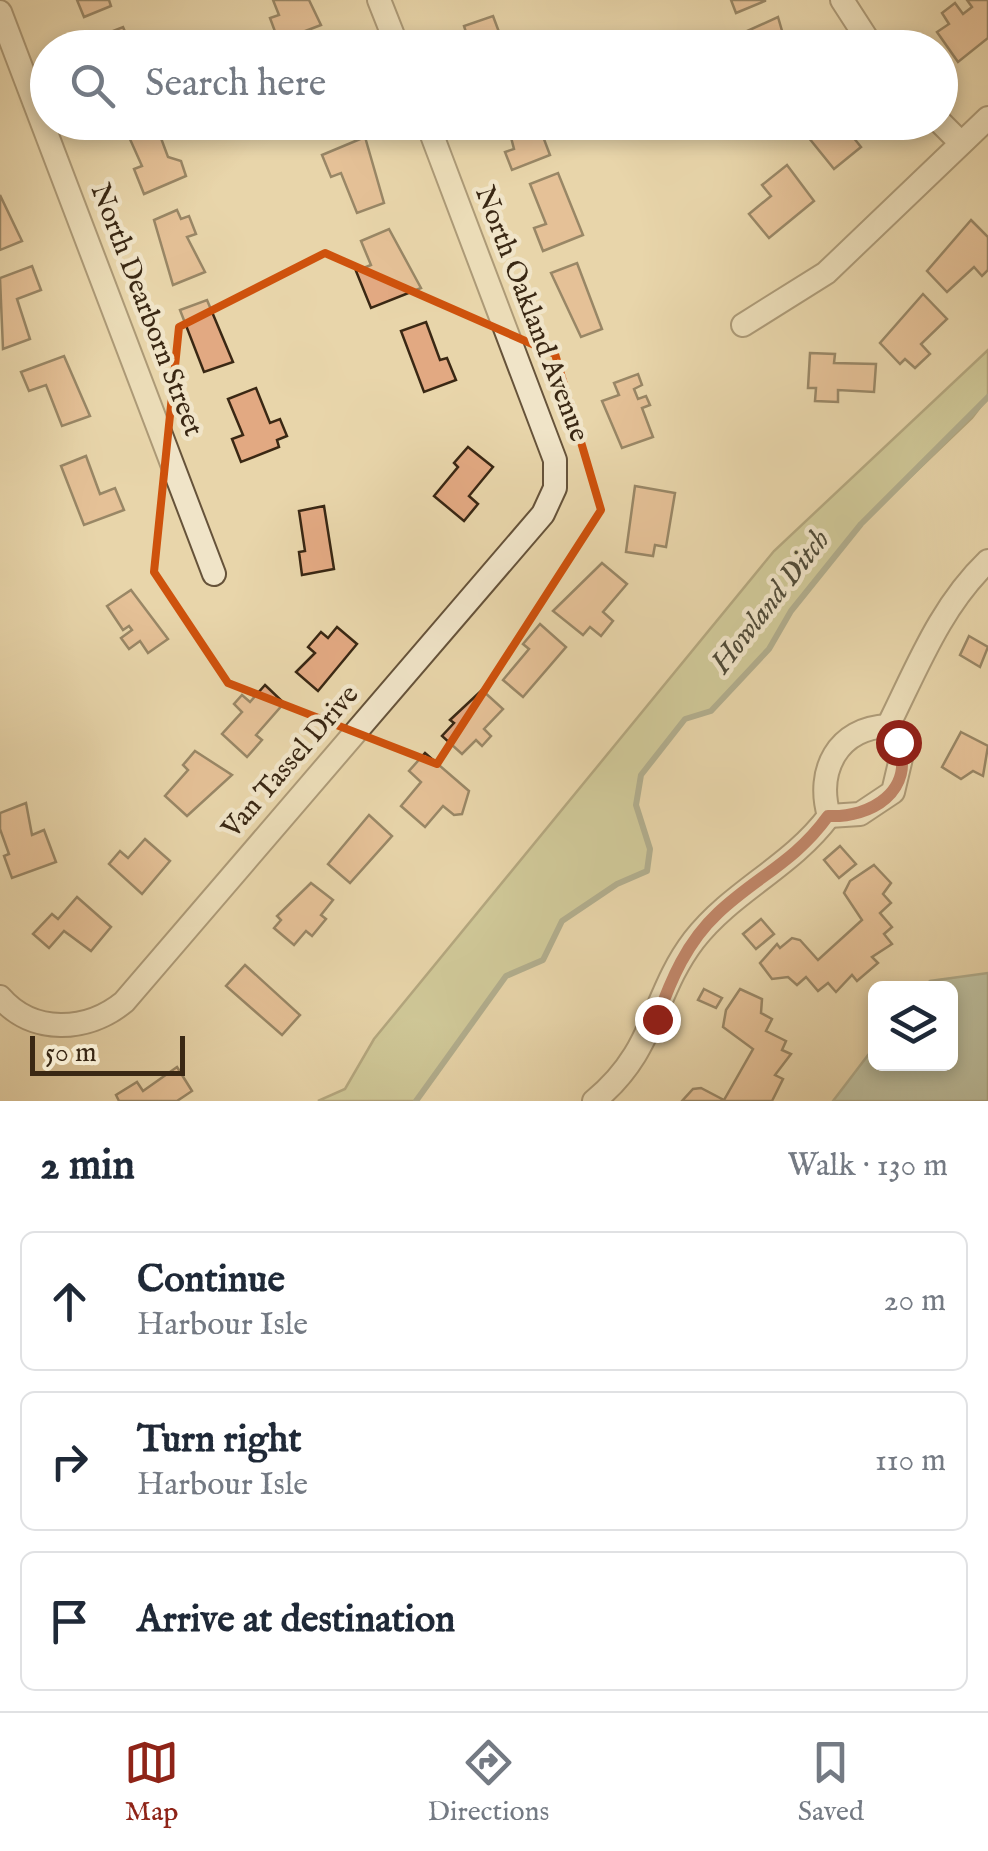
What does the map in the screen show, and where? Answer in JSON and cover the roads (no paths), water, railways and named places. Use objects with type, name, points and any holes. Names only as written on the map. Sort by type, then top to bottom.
[{"type":"street","points":[[380,0],[391,30]]},
{"type":"street","points":[[842,0],[861,30]]},
{"type":"street","name":"North Dearborn Street","points":[[0,12],[30,91]]},
{"type":"street","points":[[743,326],[826,273],[988,118]]},
{"type":"street","name":"North Dearborn Street","points":[[49,140],[214,574]]},
{"type":"street","name":"North Oakland Avenue","points":[[433,140],[555,460],[553,497],[534,524]]},
{"type":"street","points":[[958,140],[961,143]]},
{"type":"street","name":"Van Tassel Drive","points":[[0,997],[36,1021],[82,1025],[107,1015],[127,1000],[534,524]]},
{"type":"street","points":[[828,816],[822,795],[827,766],[852,736],[888,726],[936,627],[958,592],[988,561]]},
{"type":"street","points":[[828,816],[860,814],[893,792],[902,754],[888,726]]},
{"type":"street","points":[[594,1101],[632,1062],[692,943],[716,914],[808,844],[828,816]]},
{"type":"waterway","name":"Howland Ditch","points":[[416,1101],[506,976],[543,960],[562,921],[617,884],[647,871],[650,849],[636,805],[641,775],[685,719],[711,711],[769,649],[791,611],[861,524],[988,397]]}]
